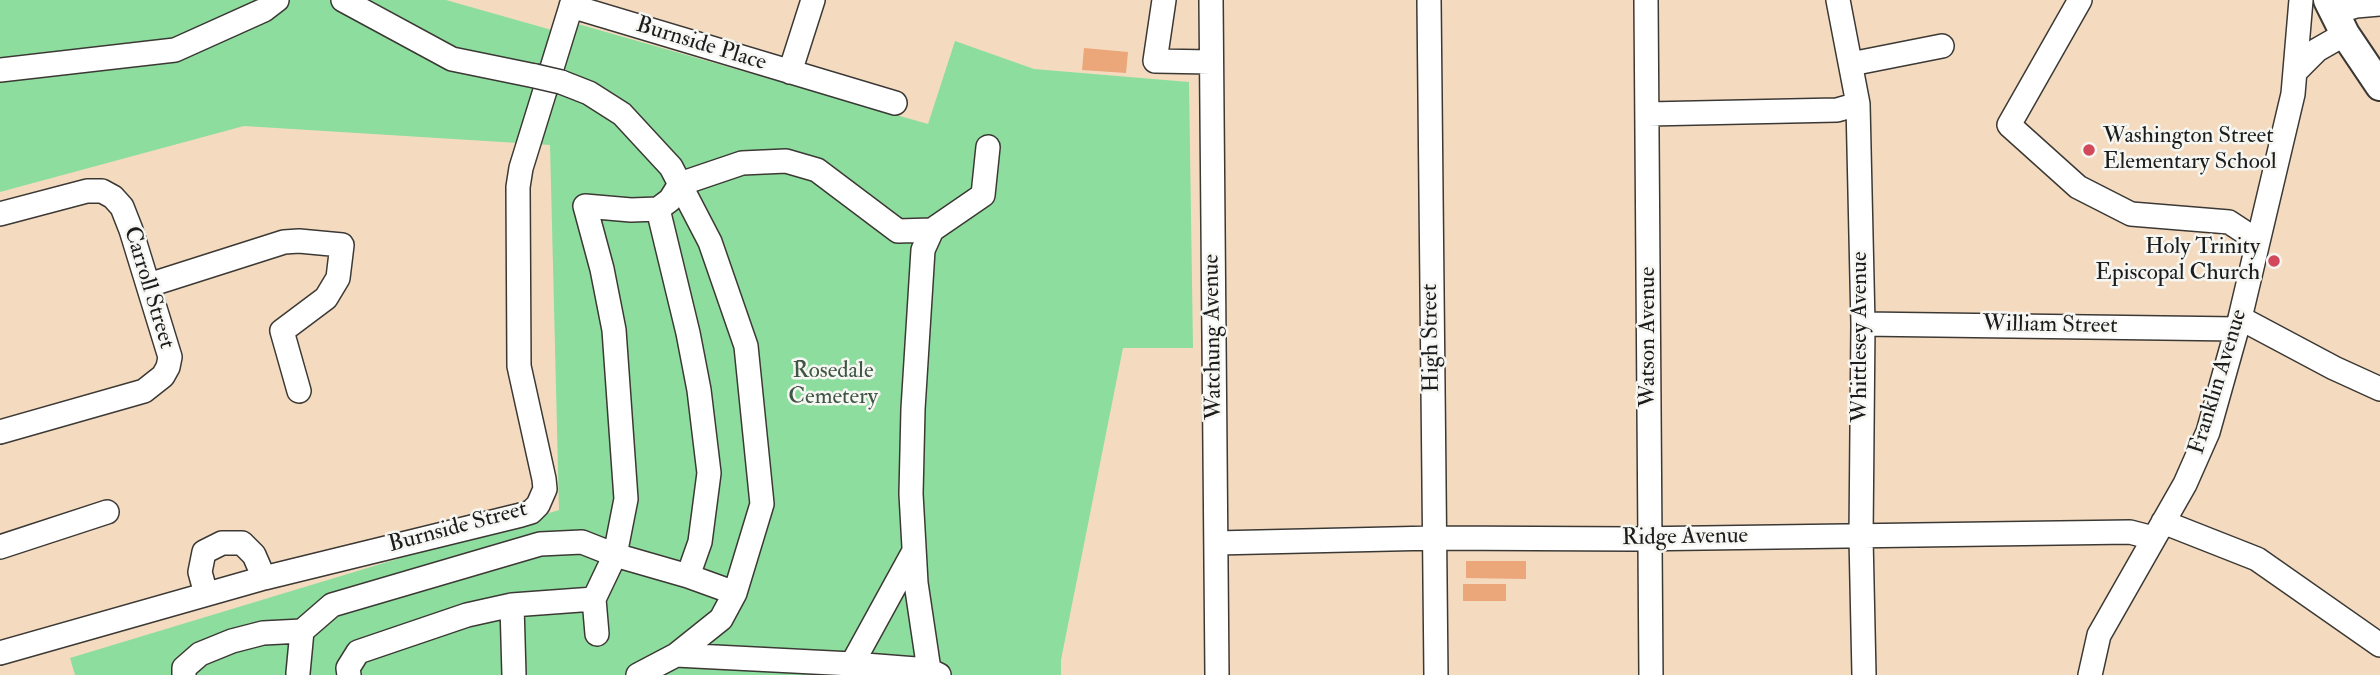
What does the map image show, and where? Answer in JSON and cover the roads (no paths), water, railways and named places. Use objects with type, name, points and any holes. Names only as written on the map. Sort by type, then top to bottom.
[{"type":"main road","points":[[2335,16],[2380,86]]},
{"type":"street","points":[[0,70],[175,50],[264,10],[277,0]]},
{"type":"street","points":[[343,0],[452,59],[561,82],[589,93],[622,114],[671,167],[710,242],[746,346],[762,503],[735,593],[721,619],[676,655],[638,675]]},
{"type":"street","points":[[790,72],[813,0]]},
{"type":"street","points":[[1164,0],[1155,61],[1211,62]]},
{"type":"street","name":"Watchung Avenue","points":[[1211,0],[1217,675]]},
{"type":"street","name":"High Street","points":[[1429,0],[1436,675]]},
{"type":"street","name":"Watson Avenue","points":[[1646,0],[1651,675]]},
{"type":"street","name":"Whittlesey Avenue","points":[[1838,0],[1858,104],[1863,324],[1861,537],[1864,675]]},
{"type":"street","points":[[2080,0],[2009,125],[2078,187],[2131,214],[2229,222],[2258,241]]},
{"type":"street","name":"Franklin Avenue","points":[[2090,675],[2099,635],[2185,484],[2208,432],[2239,324],[2293,94],[2301,0]]},
{"type":"street","name":"Burnside Place","points":[[572,3],[895,103]]},
{"type":"street","name":"Burnside Street","points":[[0,653],[264,578],[521,516],[538,505],[545,489],[544,479],[519,366],[518,187],[521,168],[572,3]]},
{"type":"street","points":[[2297,70],[2317,50],[2335,16],[2356,6],[2380,4]]},
{"type":"street","points":[[1851,64],[1942,46]]},
{"type":"street","points":[[1648,114],[1837,110],[1858,104]]},
{"type":"street","points":[[676,655],[851,670],[934,672],[916,583],[911,494],[916,346],[923,250],[932,230],[983,195],[988,147]]},
{"type":"street","points":[[597,634],[594,599],[615,555],[626,499],[614,330],[602,269],[585,206],[631,210],[658,209],[670,200],[680,184],[742,163],[786,161],[817,170],[898,231],[932,230]]},
{"type":"street","name":"Carroll Street","points":[[0,214],[88,191],[102,191],[113,197],[127,218],[170,357],[168,367],[155,384],[133,395],[0,432]]},
{"type":"street","points":[[658,209],[696,378],[709,473],[700,542],[688,576]]},
{"type":"street","points":[[149,285],[284,242],[342,245],[338,278],[326,298],[282,331],[299,391]]},
{"type":"street","name":"William Street","points":[[1863,324],[2239,324],[2380,388]]},
{"type":"street","points":[[0,547],[107,512]]},
{"type":"street","name":"Ridge Avenue","points":[[1216,542],[1434,538],[1861,537],[2158,530],[2257,558],[2380,645]]},
{"type":"street","points":[[184,675],[184,668],[200,654],[264,633],[302,631],[332,605],[540,544],[582,542],[735,593]]},
{"type":"street","points":[[206,594],[200,572],[204,552],[222,543],[242,543],[254,555],[264,578]]},
{"type":"street","points":[[851,670],[914,551]]},
{"type":"street","points":[[349,675],[348,668],[358,652],[467,615],[512,605],[594,599]]},
{"type":"street","points":[[512,605],[514,675]]},
{"type":"street","points":[[299,673],[302,631]]},
{"type":"place","name":"Washington Street Elementary School","points":[[2089,150]]},
{"type":"place","name":"Holy Trinity Episcopal Church","points":[[2274,261]]},
{"type":"park label","name":"Rosedale Cemetery","points":[[833,385]]}]
